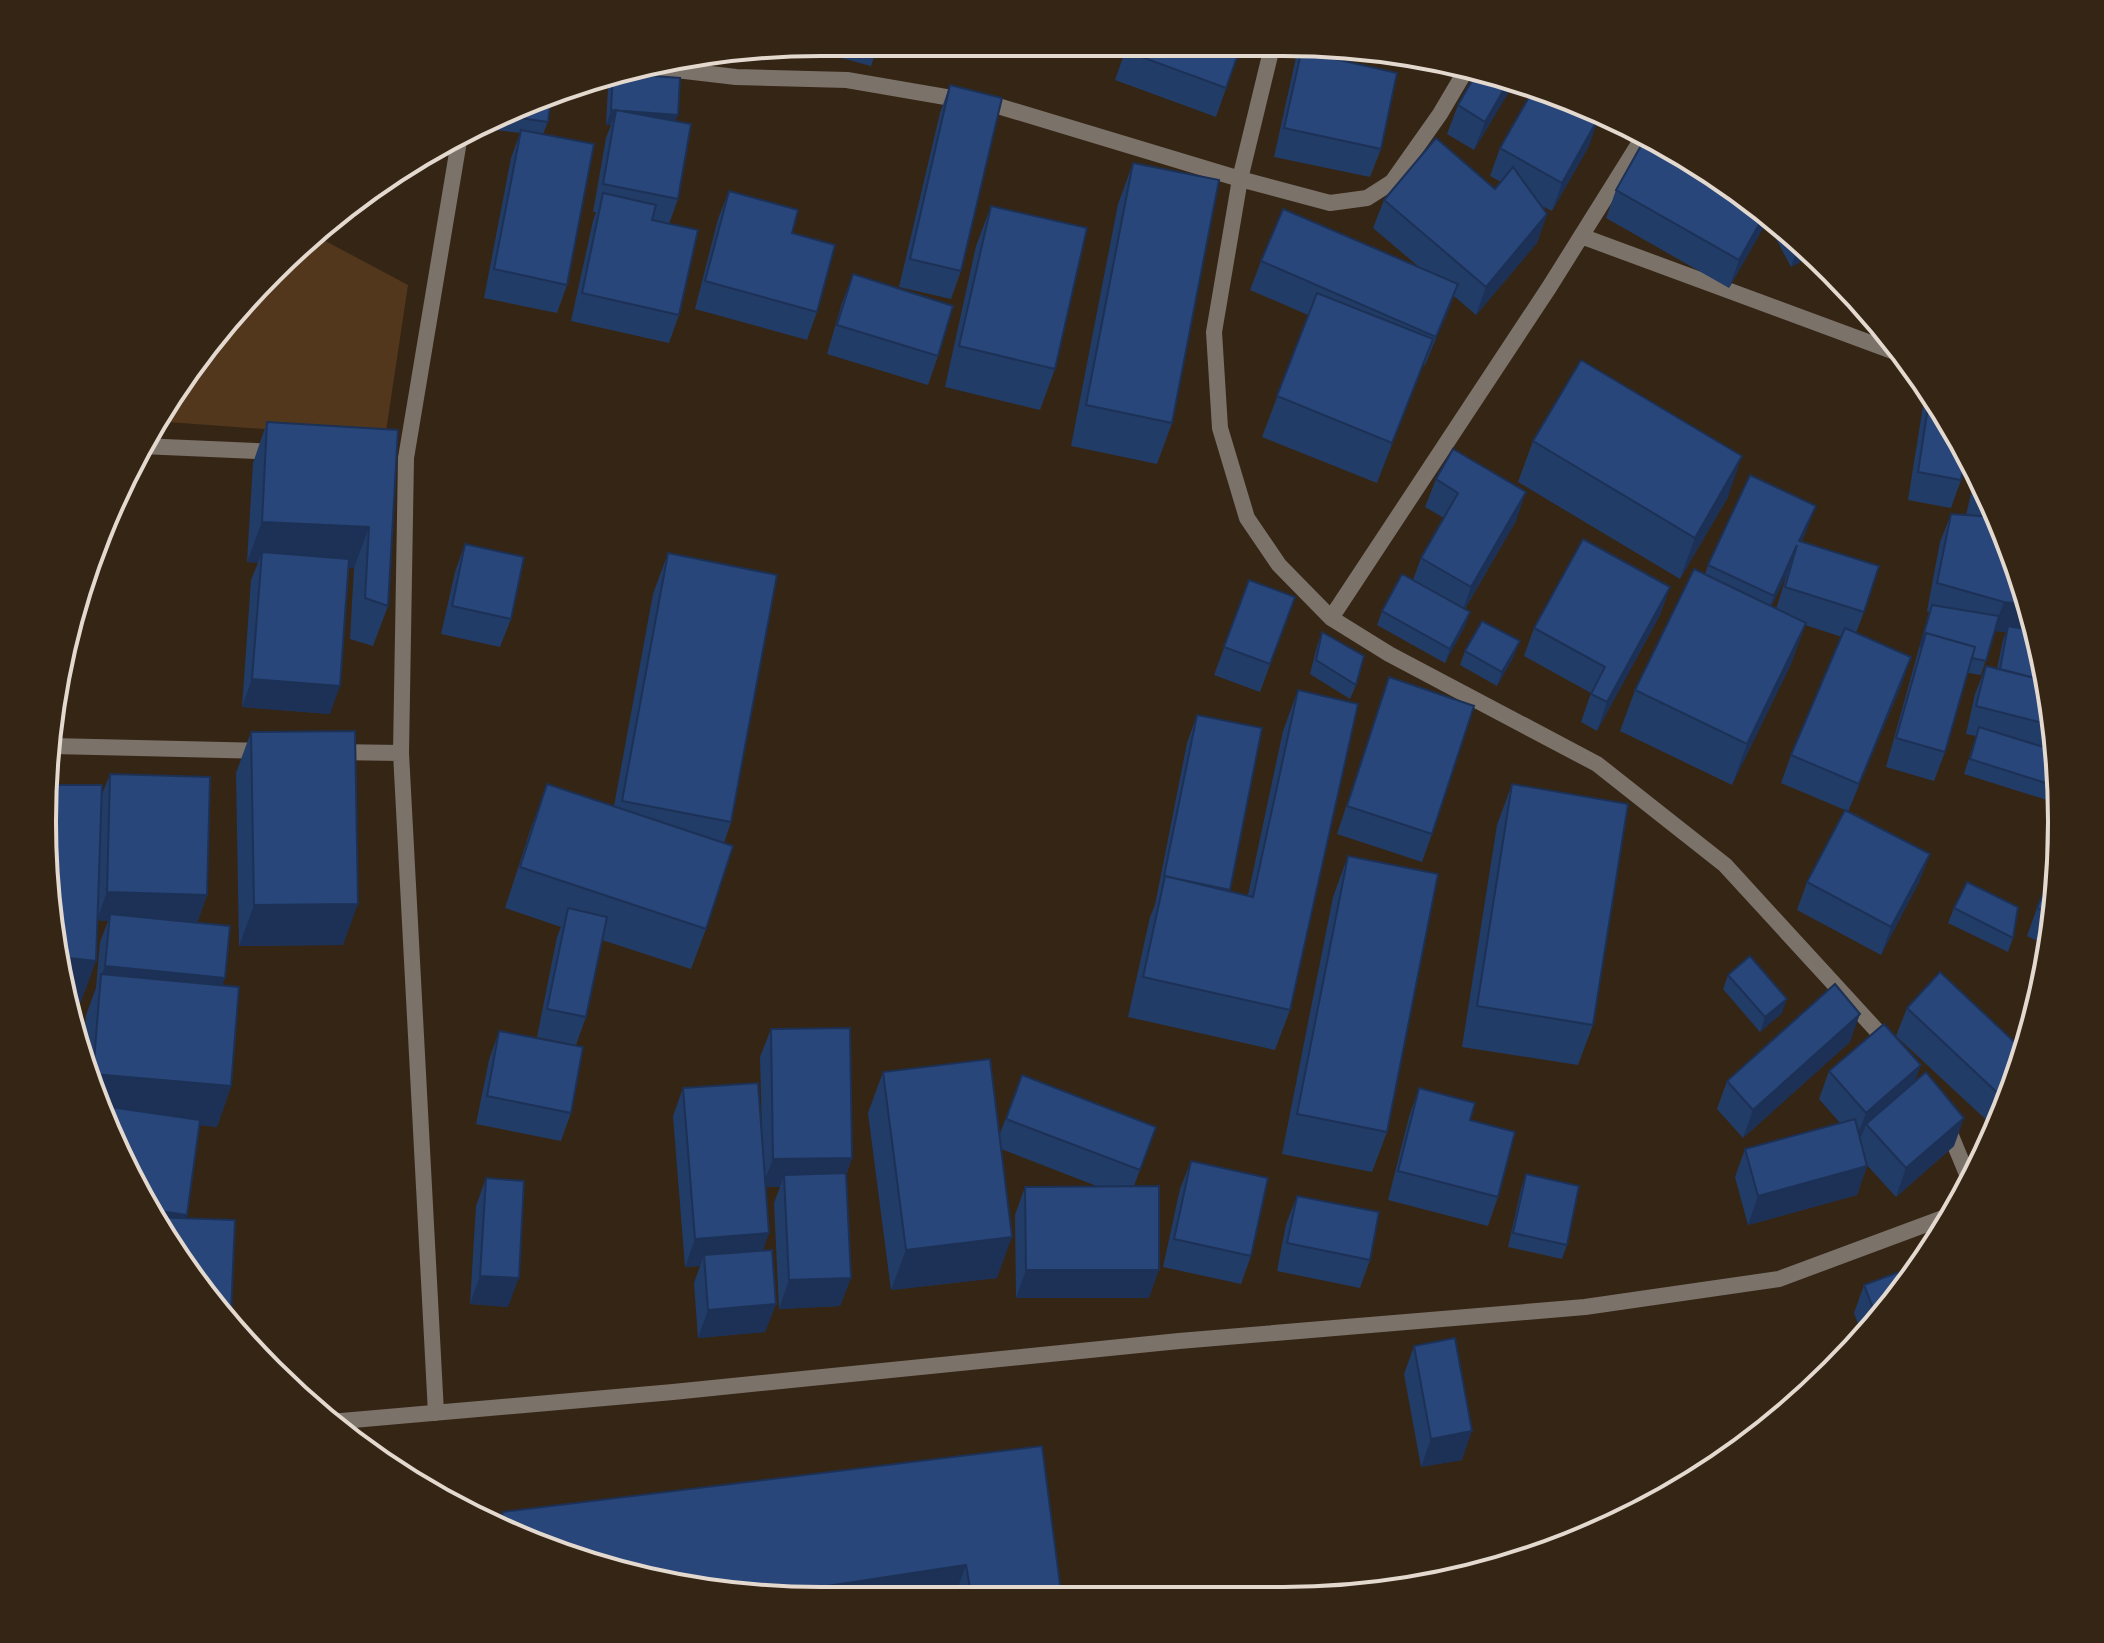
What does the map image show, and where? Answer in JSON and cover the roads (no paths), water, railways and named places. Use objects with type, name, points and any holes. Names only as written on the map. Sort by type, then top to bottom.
[{"type":"street","points":[[1270,56],[1240,179],[1214,332],[1220,428],[1247,518],[1279,565],[1331,618],[1389,654],[1597,764],[1725,865],[1902,1058]]},
{"type":"street","points":[[677,70],[736,77],[847,80],[998,106],[1330,203],[1367,198],[1392,182],[1461,78]]},
{"type":"street","points":[[1331,618],[1638,144]]},
{"type":"street","points":[[436,1413],[401,753],[399,458],[457,149]]},
{"type":"street","points":[[1581,236],[1884,348]]},
{"type":"street","points":[[155,447],[298,453]]},
{"type":"street","points":[[61,746],[290,751]]},
{"type":"street","points":[[322,752],[401,753]]},
{"type":"street","points":[[1935,1108],[1952,1133],[1965,1168]]},
{"type":"street","points":[[345,1421],[1179,1341],[1585,1307],[1779,1279],[1935,1221]]}]
